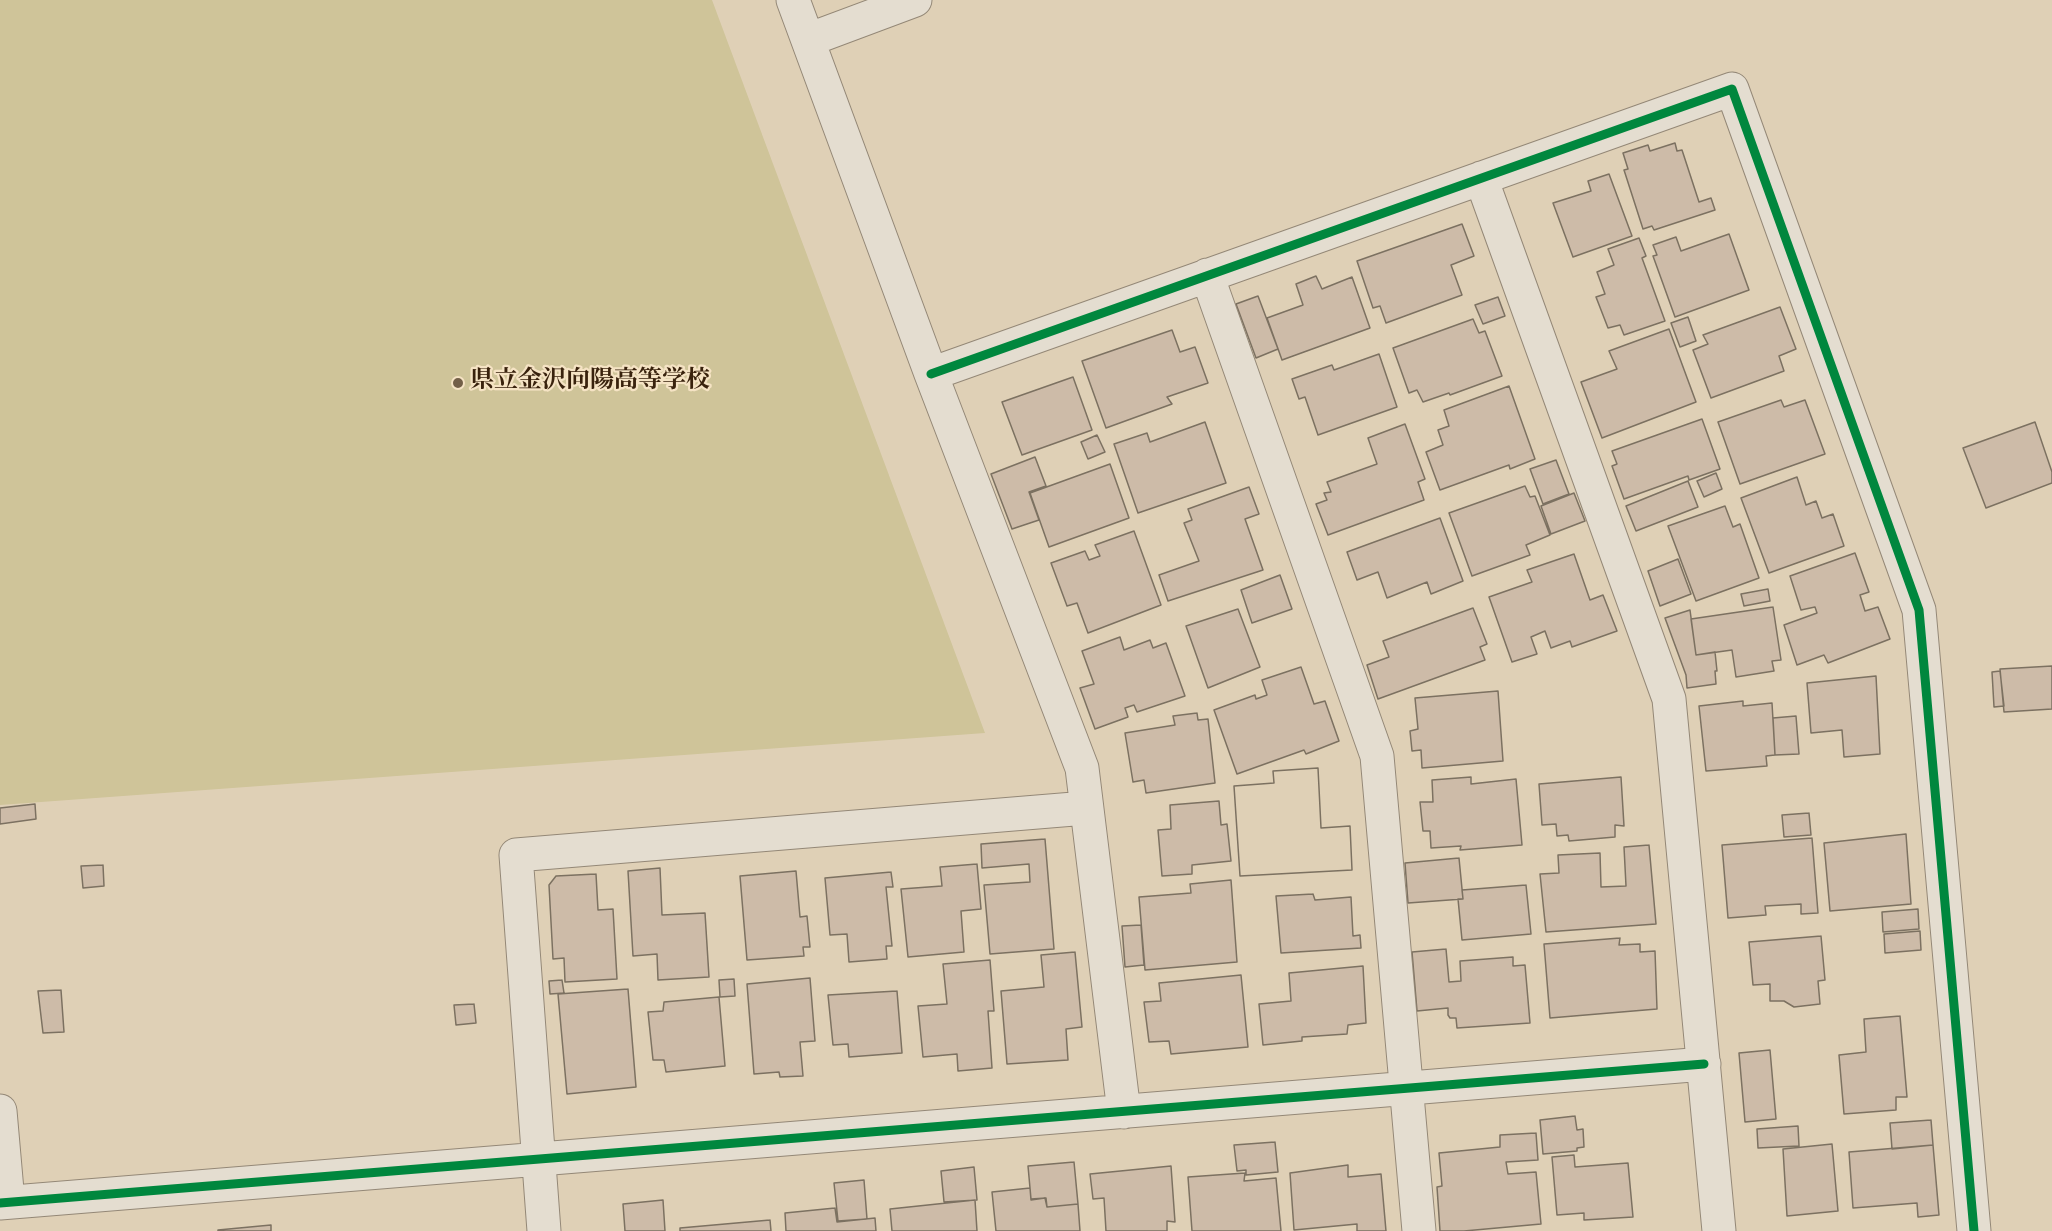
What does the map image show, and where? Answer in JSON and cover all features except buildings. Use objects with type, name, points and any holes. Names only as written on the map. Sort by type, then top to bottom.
[{"type":"street","points":[[793,0],[931,374],[1082,768],[1124,1112]]},
{"type":"street","points":[[808,40],[915,0]]},
{"type":"street","points":[[931,374],[1732,89],[1919,610],[1974,1231]]},
{"type":"street","points":[[1481,178],[1669,699],[1719,1231]]},
{"type":"street","points":[[1207,275],[1377,756],[1419,1231]]},
{"type":"street","points":[[544,1231],[516,855],[1086,808]]},
{"type":"street","points":[[0,1111],[4,1203],[1704,1064]]},
{"type":"shaded area","name":"県立金沢向陽高等学校","points":[[0,0],[712,0],[985,733],[0,805]]},
{"type":"cycle path","points":[[931,374],[1732,89],[1919,610],[1974,1231]]},
{"type":"cycle path","points":[[0,1203],[1704,1064]]},
{"type":"place","name":"県立金沢向陽高等学校","points":[[458,383]]}]
